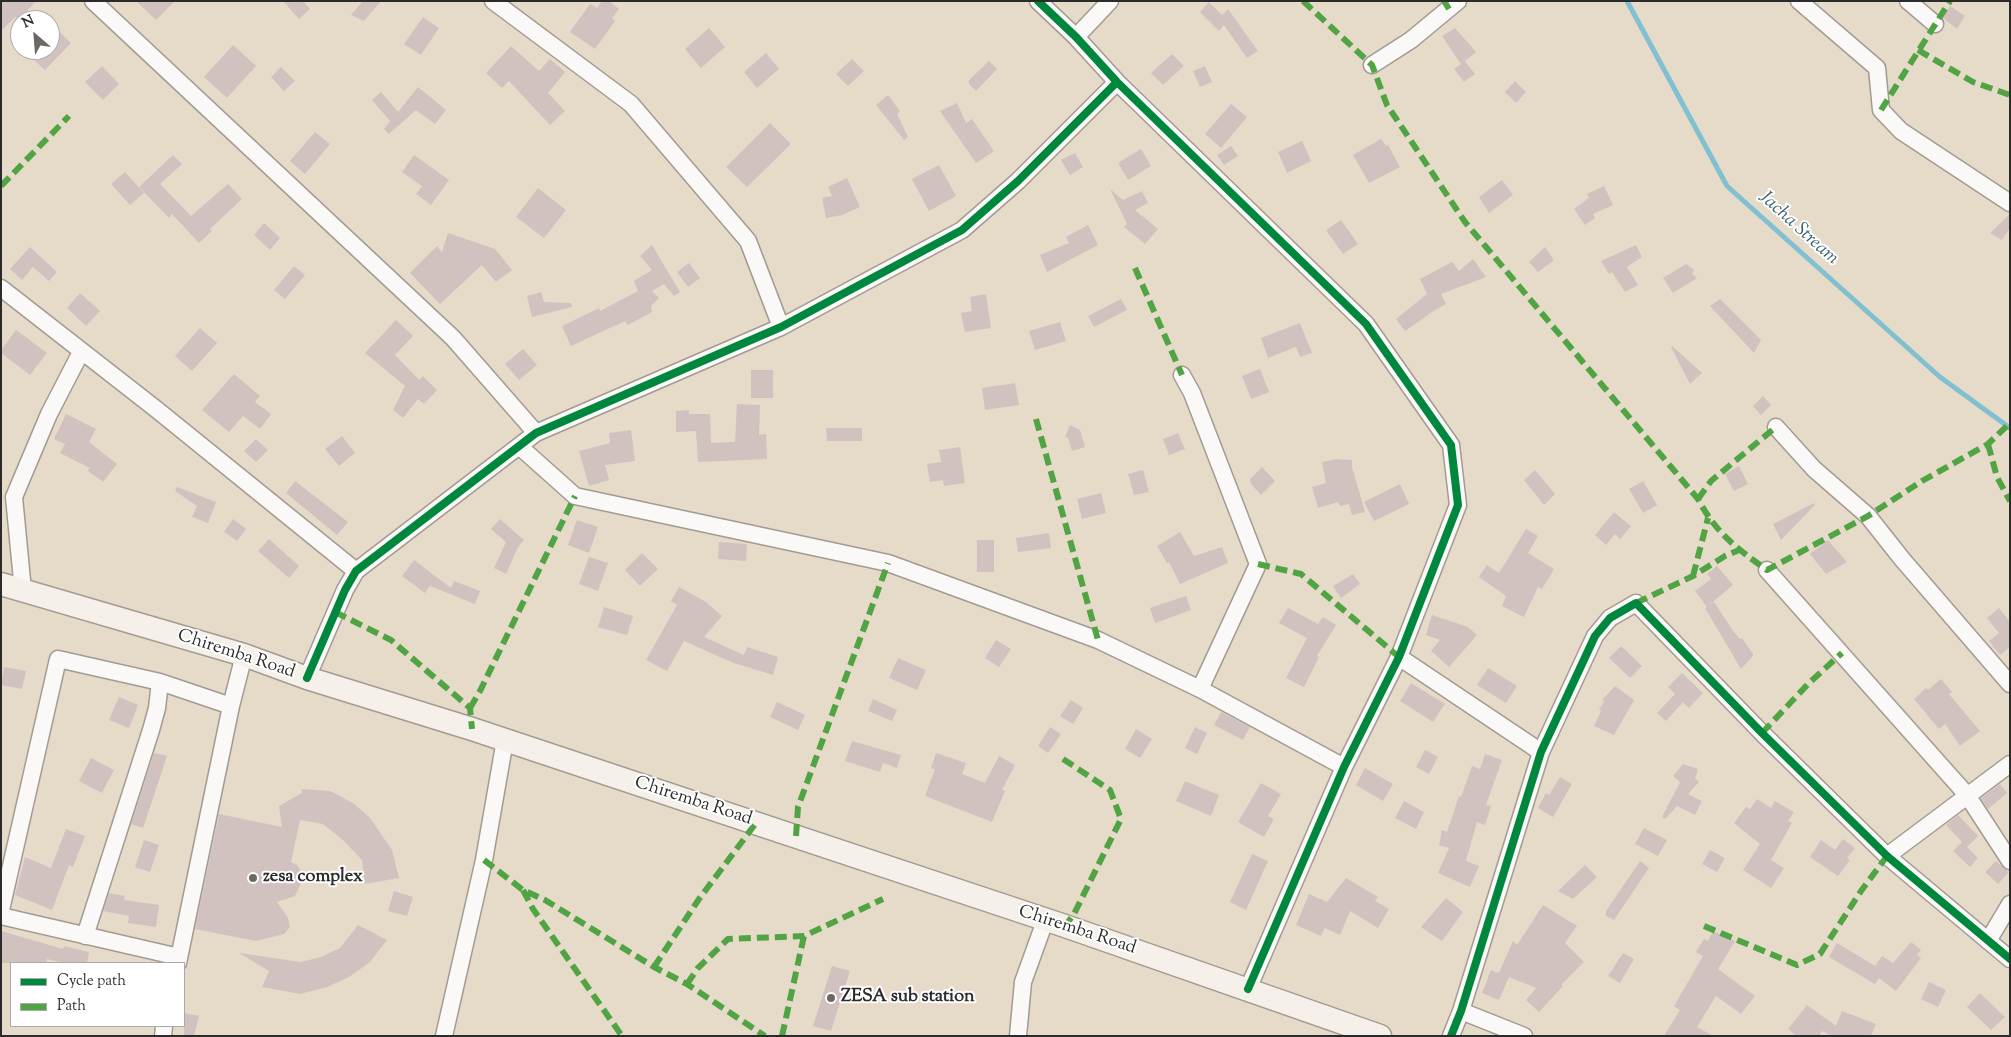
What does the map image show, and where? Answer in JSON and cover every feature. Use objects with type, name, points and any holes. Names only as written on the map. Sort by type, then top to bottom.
[{"type":"main road","name":"Chiremba Road","points":[[1,584],[244,655],[307,678],[505,740],[894,868],[1380,1036]]},
{"type":"street","points":[[93,1],[453,338],[536,433]]},
{"type":"street","points":[[493,1],[631,104],[748,241],[781,327]]},
{"type":"street","points":[[1038,1],[1076,37],[1117,82],[1366,324],[1451,445],[1458,505],[1399,657],[1344,767],[1248,989]]},
{"type":"street","points":[[1076,37],[1110,1]]},
{"type":"street","points":[[1372,65],[1411,40],[1458,1]]},
{"type":"street","points":[[1799,1],[1877,68],[1881,110],[1901,131],[2010,203]]},
{"type":"street","points":[[1908,1],[1936,24]]},
{"type":"street","points":[[307,678],[342,597],[356,571],[536,433],[781,327],[962,230],[1018,181],[1117,82]]},
{"type":"street","points":[[1,288],[171,421],[356,571]]},
{"type":"street","points":[[23,591],[14,497],[48,414],[81,352]]},
{"type":"street","points":[[1182,375],[1192,392],[1258,564],[1200,689]]},
{"type":"street","points":[[1776,426],[1814,469],[1868,516],[1902,560],[2010,684]]},
{"type":"street","points":[[519,446],[575,496],[888,563],[1098,640],[1200,689],[1344,767]]},
{"type":"street","points":[[1767,570],[1967,795],[2010,861]]},
{"type":"street","points":[[1451,1036],[1461,1011],[1541,752],[1595,636],[1610,618],[1636,603],[1762,733],[1887,856],[2010,958]]},
{"type":"street","points":[[1,916],[179,960],[231,706],[244,655]]},
{"type":"street","points":[[1399,657],[1541,752]]},
{"type":"street","points":[[1,910],[58,659],[160,682],[231,706]]},
{"type":"street","points":[[85,936],[151,730],[157,708],[160,682]]},
{"type":"street","points":[[444,1036],[484,860],[505,740]]},
{"type":"street","points":[[1887,856],[2010,764]]},
{"type":"street","points":[[1988,941],[2010,904]]},
{"type":"street","points":[[1018,1036],[1023,982],[1045,921]]},
{"type":"street","points":[[1461,1011],[1524,1036]]},
{"type":"building","points":[[1,1],[36,1],[28,10],[10,10],[10,22],[1,31]]},
{"type":"building","points":[[136,1],[175,1],[156,20]]},
{"type":"building","points":[[283,1],[303,1],[310,9],[299,19]]},
{"type":"building","points":[[363,1],[381,1],[364,21],[351,15]]},
{"type":"building","points":[[602,1],[609,1],[619,9],[612,18],[615,21],[595,49],[570,32],[590,4],[597,8]]},
{"type":"building","points":[[1209,2],[1222,15],[1228,9],[1258,51],[1247,58],[1224,25],[1219,31],[1200,12]]},
{"type":"building","points":[[1950,6],[1965,16],[1957,29],[1943,18]]},
{"type":"building","points":[[423,17],[439,28],[421,55],[404,44]]},
{"type":"building","points":[[709,28],[725,47],[701,68],[685,49]]},
{"type":"building","points":[[1455,28],[1476,52],[1461,64],[1442,36]]},
{"type":"building","points":[[60,33],[71,43],[60,54]]},
{"type":"building","points":[[233,45],[256,66],[227,98],[204,77]]},
{"type":"building","points":[[511,46],[539,71],[550,59],[565,72],[548,93],[565,111],[550,125],[509,81],[502,88],[486,73]]},
{"type":"building","points":[[766,53],[779,69],[757,88],[744,72]]},
{"type":"building","points":[[1172,54],[1184,66],[1163,85],[1151,73]]},
{"type":"building","points":[[852,59],[864,71],[848,86],[836,74]]},
{"type":"building","points":[[34,60],[55,60],[45,70]]},
{"type":"building","points":[[989,61],[997,69],[976,91],[969,84],[969,80]]},
{"type":"building","points":[[1465,61],[1475,74],[1464,82],[1454,69]]},
{"type":"building","points":[[102,66],[119,84],[103,100],[85,82]]},
{"type":"building","points":[[1205,66],[1212,82],[1200,87],[1193,71]]},
{"type":"building","points":[[281,67],[295,81],[284,91],[271,77]]},
{"type":"building","points":[[1515,81],[1526,92],[1516,103],[1505,92]]},
{"type":"building","points":[[418,87],[446,110],[435,124],[416,110],[389,134],[384,129],[390,121],[372,100],[381,92],[398,112]]},
{"type":"building","points":[[888,95],[900,111],[897,114],[908,137],[904,140],[876,105]]},
{"type":"building","points":[[957,103],[966,123],[972,119],[994,151],[976,163],[940,111]]},
{"type":"building","points":[[1231,104],[1247,117],[1221,148],[1205,134]]},
{"type":"building","points":[[770,123],[791,144],[747,187],[726,167]]},
{"type":"building","points":[[315,132],[330,144],[305,174],[290,161]]},
{"type":"building","points":[[1381,139],[1386,146],[1388,145],[1400,167],[1369,183],[1353,155]]},
{"type":"building","points":[[1302,141],[1311,161],[1287,173],[1278,152]]},
{"type":"building","points":[[1231,146],[1238,156],[1224,165],[1217,155]]},
{"type":"building","points":[[1141,149],[1151,166],[1128,180],[1118,163]]},
{"type":"building","points":[[1075,153],[1083,167],[1070,175],[1061,160]]},
{"type":"building","points":[[173,155],[182,164],[160,184],[191,216],[228,184],[242,199],[210,229],[212,231],[199,243],[172,214],[169,218],[139,187]]},
{"type":"building","points":[[414,155],[449,180],[431,205],[416,194],[422,186],[402,172]]},
{"type":"building","points":[[939,165],[956,196],[929,211],[912,179]]},
{"type":"building","points":[[125,172],[144,193],[130,205],[111,184]]},
{"type":"building","points":[[847,178],[860,207],[842,215],[826,218],[822,198],[832,196],[828,187]]},
{"type":"building","points":[[1502,180],[1513,195],[1489,213],[1479,197]]},
{"type":"building","points":[[1604,186],[1613,205],[1593,214],[1595,218],[1585,225],[1574,209],[1589,198],[1587,194]]},
{"type":"building","points":[[538,188],[566,210],[544,238],[516,217]]},
{"type":"building","points":[[1110,189],[1123,200],[1142,191],[1148,203],[1135,210],[1158,229],[1145,244],[1124,227],[1127,224]]},
{"type":"building","points":[[2010,214],[2010,228],[2002,240],[1990,233]]},
{"type":"building","points":[[1341,220],[1358,244],[1343,254],[1326,230]]},
{"type":"building","points":[[264,223],[280,238],[270,250],[254,235]]},
{"type":"building","points":[[1088,225],[1098,245],[1047,272],[1040,255],[1069,243],[1066,237]]},
{"type":"building","points":[[448,233],[495,249],[512,270],[496,282],[482,265],[440,304],[410,273],[437,246],[442,252]]},
{"type":"building","points":[[652,245],[680,292],[674,296],[664,284],[652,291],[659,298],[651,306],[652,312],[628,325],[625,321],[571,346],[562,326],[599,308],[600,311],[638,291],[634,281],[652,270],[640,256]]},
{"type":"building","points":[[1636,245],[1642,257],[1627,267],[1638,285],[1625,292],[1612,272],[1609,274],[1601,261]]},
{"type":"building","points":[[30,247],[57,272],[49,281],[33,267],[22,280],[10,269]]},
{"type":"building","points":[[1545,247],[1554,260],[1538,272],[1529,262]]},
{"type":"building","points":[[1473,259],[1486,277],[1441,294],[1446,304],[1405,331],[1396,319],[1427,294],[1420,279],[1452,262],[1459,271]]},
{"type":"building","points":[[689,263],[700,278],[688,287],[677,272]]},
{"type":"building","points":[[1686,264],[1694,270],[1692,274],[1697,278],[1673,293],[1663,278]]},
{"type":"building","points":[[294,266],[305,275],[285,299],[274,290]]},
{"type":"building","points":[[541,292],[544,302],[571,303],[572,307],[532,317],[527,296]]},
{"type":"building","points":[[80,293],[100,311],[86,326],[67,308]]},
{"type":"building","points":[[986,294],[991,328],[965,332],[961,313],[972,311],[970,297]]},
{"type":"building","points":[[1121,299],[1127,310],[1094,327],[1088,316]]},
{"type":"building","points":[[1720,299],[1761,340],[1754,353],[1710,306]]},
{"type":"building","points":[[396,320],[413,336],[395,355],[419,380],[423,376],[437,390],[424,404],[418,399],[403,418],[393,410],[405,386],[365,353]]},
{"type":"building","points":[[1060,322],[1066,341],[1035,350],[1029,331]]},
{"type":"building","points":[[1300,323],[1312,353],[1300,357],[1296,347],[1268,358],[1261,338]]},
{"type":"building","points":[[200,328],[217,343],[192,371],[175,356]]},
{"type":"building","points":[[16,330],[47,353],[30,375],[1,353],[1,350]]},
{"type":"building","points":[[1671,347],[1702,373],[1690,384]]},
{"type":"building","points":[[523,349],[537,365],[519,380],[505,364]]},
{"type":"building","points":[[1260,369],[1269,392],[1251,399],[1242,376]]},
{"type":"building","points":[[751,370],[773,370],[773,398],[751,398]]},
{"type":"building","points":[[234,374],[260,396],[255,402],[271,414],[260,429],[243,416],[229,432],[202,410]]},
{"type":"building","points":[[1015,383],[1019,405],[985,410],[982,388]]},
{"type":"building","points":[[1763,396],[1771,405],[1761,415],[1753,406]]},
{"type":"building","points":[[737,404],[760,405],[759,435],[766,434],[767,459],[698,462],[696,431],[676,432],[676,411],[689,410],[689,414],[710,414],[711,443],[735,442]]},
{"type":"building","points":[[66,414],[96,429],[89,442],[117,464],[103,482],[88,471],[90,468],[60,453],[65,444],[54,439]]},
{"type":"building","points":[[1070,425],[1080,430],[1085,447],[1072,451],[1068,438],[1065,437]]},
{"type":"building","points":[[826,428],[862,428],[862,441],[827,441]]},
{"type":"building","points":[[631,430],[635,461],[605,465],[609,480],[589,486],[579,451],[610,443],[609,433]]},
{"type":"building","points":[[1178,433],[1185,449],[1169,455],[1163,439]]},
{"type":"building","points":[[342,436],[355,453],[339,466],[325,449]]},
{"type":"building","points":[[256,439],[268,450],[256,462],[244,451]]},
{"type":"building","points":[[960,447],[965,483],[944,486],[943,480],[930,482],[927,464],[941,462],[939,450]]},
{"type":"building","points":[[1336,459],[1352,460],[1352,467],[1365,512],[1352,515],[1349,504],[1340,506],[1338,502],[1318,508],[1312,487],[1326,483],[1322,462]]},
{"type":"building","points":[[1739,466],[1748,484],[1734,491],[1725,474]]},
{"type":"building","points":[[1262,467],[1275,481],[1261,495],[1251,484],[1250,479]]},
{"type":"building","points":[[1143,470],[1149,492],[1134,495],[1128,474]]},
{"type":"building","points":[[1535,470],[1555,494],[1544,505],[1524,480]]},
{"type":"building","points":[[295,481],[348,522],[337,535],[286,493]]},
{"type":"building","points":[[1643,481],[1657,505],[1643,513],[1629,489]]},
{"type":"building","points":[[1400,484],[1409,504],[1374,521],[1364,502]]},
{"type":"building","points":[[177,487],[216,502],[208,523],[192,517],[197,506],[175,491]]},
{"type":"building","points":[[1101,493],[1106,513],[1082,519],[1077,499]]},
{"type":"building","points":[[1814,503],[1815,505],[1781,540],[1773,524]]},
{"type":"building","points":[[1614,512],[1631,526],[1620,539],[1615,534],[1606,545],[1595,535]]},
{"type":"building","points":[[233,519],[246,529],[237,541],[224,532]]},
{"type":"building","points":[[500,519],[524,540],[518,547],[506,574],[494,568],[506,542],[491,529]]},
{"type":"building","points":[[577,520],[598,527],[589,553],[568,545]]},
{"type":"building","points":[[1526,529],[1538,536],[1528,553],[1554,569],[1542,589],[1538,587],[1524,617],[1502,606],[1506,596],[1479,577],[1487,565],[1499,573]]},
{"type":"building","points":[[1180,532],[1194,556],[1222,547],[1228,563],[1180,584],[1169,562],[1167,563],[1157,546]]},
{"type":"building","points":[[1049,533],[1051,548],[1018,552],[1016,538]]},
{"type":"building","points":[[269,539],[299,566],[289,578],[258,551]]},
{"type":"building","points":[[977,540],[994,540],[994,572],[977,572]]},
{"type":"building","points":[[1828,540],[1847,562],[1826,574],[1810,554]]},
{"type":"building","points":[[719,542],[747,544],[746,561],[718,559]]},
{"type":"building","points":[[642,553],[658,569],[640,586],[625,570]]},
{"type":"building","points":[[589,557],[608,563],[598,591],[579,584]]},
{"type":"building","points":[[414,560],[451,588],[454,581],[480,591],[475,604],[430,586],[425,593],[402,576]]},
{"type":"building","points":[[1717,566],[1733,585],[1708,606],[1714,602],[1733,631],[1740,639],[1742,638],[1753,654],[1741,669],[1705,608],[1707,607],[1695,591],[1711,579],[1707,574]]},
{"type":"building","points":[[1353,574],[1360,584],[1341,598],[1333,586]]},
{"type":"building","points":[[679,587],[706,602],[722,616],[704,637],[744,655],[747,647],[778,657],[773,675],[731,662],[684,641],[667,671],[646,660],[677,605],[671,601]]},
{"type":"building","points":[[1186,596],[1191,610],[1155,623],[1150,608]]},
{"type":"building","points":[[604,607],[633,616],[627,635],[598,627]]},
{"type":"building","points":[[1288,608],[1318,624],[1323,617],[1336,625],[1317,656],[1319,657],[1304,687],[1286,678],[1307,638],[1279,623]]},
{"type":"building","points":[[1999,608],[2010,622],[2010,647],[2000,655],[1989,641],[1999,633],[1987,618]]},
{"type":"building","points":[[1432,615],[1468,627],[1477,635],[1449,667],[1431,651],[1440,640],[1426,635]]},
{"type":"building","points":[[996,640],[1011,649],[999,667],[985,658]]},
{"type":"building","points":[[1621,646],[1642,666],[1630,678],[1609,658]]},
{"type":"building","points":[[898,658],[926,670],[917,690],[889,678]]},
{"type":"building","points":[[4,667],[26,671],[22,689],[1,685]]},
{"type":"building","points":[[1488,668],[1517,686],[1506,703],[1477,685]]},
{"type":"building","points":[[1682,673],[1703,693],[1689,708],[1683,702],[1666,721],[1657,713],[1675,694],[1668,687]]},
{"type":"building","points":[[1941,679],[1952,692],[1949,694],[1980,731],[1960,746],[1945,724],[1939,729],[1914,699],[1926,688],[1928,690]]},
{"type":"building","points":[[1411,683],[1445,704],[1433,722],[1400,701]]},
{"type":"building","points":[[1615,686],[1634,700],[1614,735],[1594,726],[1601,711],[1599,709],[1604,702],[1602,700]]},
{"type":"building","points":[[119,697],[138,705],[129,728],[109,720]]},
{"type":"building","points":[[873,699],[897,710],[892,721],[868,711]]},
{"type":"building","points":[[1071,700],[1083,708],[1073,724],[1060,716]]},
{"type":"building","points":[[777,702],[805,715],[798,730],[770,717]]},
{"type":"building","points":[[1221,712],[1250,727],[1243,740],[1214,725]]},
{"type":"building","points":[[1050,727],[1061,734],[1048,753],[1038,746]]},
{"type":"building","points":[[1195,727],[1207,733],[1197,754],[1185,748]]},
{"type":"building","points":[[1136,729],[1152,739],[1140,758],[1125,749]]},
{"type":"building","points":[[852,741],[901,755],[897,768],[883,763],[880,772],[845,761]]},
{"type":"building","points":[[1425,750],[1438,757],[1429,774],[1416,767]]},
{"type":"building","points":[[154,753],[167,756],[143,828],[131,824]]},
{"type":"building","points":[[936,753],[966,763],[962,774],[985,783],[999,756],[1015,765],[1002,790],[1005,791],[992,822],[925,796],[935,769],[931,768]]},
{"type":"building","points":[[1485,754],[1502,760],[1486,805],[1491,806],[1485,825],[1477,822],[1466,861],[1479,866],[1470,887],[1438,873],[1449,848],[1439,845],[1442,830],[1447,832],[1459,796],[1461,797],[1472,766],[1480,769]]},
{"type":"building","points":[[91,758],[114,770],[102,793],[79,781]]},
{"type":"building","points":[[1683,764],[1698,769],[1695,778],[1699,782],[1688,794],[1702,801],[1695,815],[1677,806],[1665,819],[1662,817],[1680,782],[1673,776]]},
{"type":"building","points":[[1365,768],[1393,784],[1383,801],[1356,785]]},
{"type":"building","points":[[1560,777],[1572,784],[1553,817],[1538,808],[1546,793],[1549,795]]},
{"type":"building","points":[[1185,781],[1219,795],[1211,816],[1176,801]]},
{"type":"building","points":[[1261,783],[1281,794],[1268,816],[1274,819],[1264,837],[1238,822]]},
{"type":"building","points":[[2000,784],[2007,793],[1988,809],[1981,798]]},
{"type":"building","name":"zesa complex","points":[[301,789],[330,791],[353,803],[370,818],[392,850],[399,878],[365,884],[362,860],[344,841],[323,824],[300,820],[291,862],[297,865],[301,872],[301,883],[295,896],[277,902],[288,918],[290,927],[284,934],[256,941],[195,929],[219,814],[282,827],[279,806],[302,793]]},
{"type":"building","points":[[1757,799],[1771,808],[1775,801],[1794,812],[1788,821],[1792,823],[1771,860],[1784,868],[1771,888],[1743,870],[1760,844],[1734,823],[1746,807],[1750,809]]},
{"type":"building","points":[[1404,801],[1424,812],[1416,829],[1395,818]]},
{"type":"building","points":[[1958,815],[1978,836],[1967,847],[1978,858],[1970,867],[1953,851],[1962,842],[1946,825]]},
{"type":"building","points":[[1644,828],[1667,840],[1658,856],[1635,844]]},
{"type":"building","points":[[66,829],[85,836],[73,867],[69,865],[52,910],[15,895],[25,857],[51,868]]},
{"type":"building","points":[[1843,839],[1855,848],[1847,858],[1850,860],[1838,876],[1810,857],[1821,840],[1835,850]]},
{"type":"building","points":[[144,840],[159,845],[150,872],[135,867]]},
{"type":"building","points":[[1710,850],[1725,858],[1717,872],[1702,864]]},
{"type":"building","points":[[1252,854],[1268,861],[1246,910],[1230,902]]},
{"type":"building","points":[[1640,861],[1649,868],[1614,920],[1606,916],[1606,911]]},
{"type":"building","points":[[1996,861],[2009,872],[1998,884],[1985,872]]},
{"type":"building","points":[[1585,865],[1597,877],[1573,899],[1558,891]]},
{"type":"building","points":[[1346,878],[1378,897],[1375,901],[1389,909],[1378,928],[1350,911],[1340,935],[1325,928],[1321,936],[1296,925],[1309,894],[1327,902]]},
{"type":"building","name":"zesa complex","points":[[394,891],[413,897],[407,916],[388,911]]},
{"type":"building","points":[[109,893],[125,896],[124,900],[159,905],[156,927],[128,923],[129,916],[103,911]]},
{"type":"building","points":[[1446,898],[1463,912],[1442,941],[1421,927]]},
{"type":"building","points":[[1543,905],[1577,926],[1565,943],[1584,962],[1561,985],[1563,986],[1539,1012],[1526,1000],[1536,988],[1499,973],[1513,941],[1517,945]]},
{"type":"building","name":"zesa complex","points":[[358,925],[387,940],[370,962],[349,977],[327,987],[300,994],[262,987],[269,971],[239,953],[301,962],[321,957],[340,948]]},
{"type":"building","points":[[1,931],[63,949],[64,946],[89,952],[87,962],[60,962],[47,959],[46,962],[1,963]]},
{"type":"building","points":[[1713,931],[1735,941],[1718,969],[1755,996],[1741,1014],[1716,996],[1697,1027],[1713,1036],[1664,1036],[1680,1010],[1674,1006],[1703,956],[1696,952],[1704,939],[1708,941]]},
{"type":"building","points":[[1911,942],[1921,950],[1917,955],[1921,958],[1896,991],[1879,978],[1875,984],[1829,957],[1837,943],[1875,966],[1882,956],[1893,963]]},
{"type":"building","points":[[1623,953],[1634,959],[1620,983],[1608,976]]},
{"type":"building","name":"ZESA sub station","points":[[832,966],[850,971],[831,1031],[813,1026]]},
{"type":"building","points":[[1491,970],[1509,977],[1499,1000],[1482,993]]},
{"type":"building","points":[[1929,982],[1946,990],[1938,1007],[1921,999]]},
{"type":"building","points":[[1980,993],[2005,1017],[1991,1030],[1967,1007]]},
{"type":"building","points":[[1807,1005],[1836,1026],[1842,1011],[1876,1024],[1871,1036],[1832,1036],[1822,1031],[1819,1036],[1797,1036],[1788,1029]]},
{"type":"building","points":[[185,1013],[199,1016],[194,1036],[184,1036]]},
{"type":"waterway","name":"Jacha Stream","points":[[1627,1],[1727,186],[1940,377],[2010,428]]},
{"type":"marked path","points":[[1303,1],[1372,65],[1387,105],[1465,222],[1698,499],[1720,531],[1736,547],[1767,570],[1868,516],[1922,481],[1988,444],[2010,423]]},
{"type":"marked path","points":[[1444,1],[1449,9]]},
{"type":"marked path","points":[[1881,110],[1950,1]]},
{"type":"marked path","points":[[1918,50],[1973,82],[2010,95]]},
{"type":"marked path","points":[[1,186],[69,116]]},
{"type":"marked path","points":[[1135,268],[1182,375]]},
{"type":"marked path","points":[[1036,419],[1098,640]]},
{"type":"marked path","points":[[1698,499],[1711,481],[1776,427]]},
{"type":"marked path","points":[[1988,444],[1997,477],[2010,501]]},
{"type":"marked path","points":[[470,708],[575,496]]},
{"type":"marked path","points":[[1693,576],[1708,518]]},
{"type":"marked path","points":[[1636,603],[1693,576],[1725,556],[1739,550]]},
{"type":"marked path","points":[[796,836],[798,807],[888,563]]},
{"type":"marked path","points":[[1258,564],[1301,574],[1399,657]]},
{"type":"marked path","points":[[335,612],[391,640],[470,708],[472,729]]},
{"type":"marked path","points":[[1762,733],[1809,683],[1842,653]]},
{"type":"marked path","points":[[1063,759],[1110,790],[1121,819],[1074,914],[1065,926]]},
{"type":"marked path","points":[[654,967],[699,899],[756,823]]},
{"type":"marked path","points":[[1704,926],[1797,965],[1820,954],[1861,891],[1887,856]]},
{"type":"marked path","points":[[484,860],[523,890],[545,900],[654,967],[687,984],[765,1036]]},
{"type":"marked path","points":[[523,890],[533,909],[622,1036]]},
{"type":"marked path","points":[[687,984],[698,968],[728,939],[804,936],[883,899]]},
{"type":"marked path","points":[[782,1036],[804,936]]},
{"type":"cycle path","points":[[1038,1],[1076,37],[1117,82],[1366,324],[1451,445],[1458,505],[1399,657],[1344,767],[1248,989]]},
{"type":"cycle path","points":[[307,678],[345,590],[356,571],[536,433],[781,327],[962,230],[1018,181],[1117,82]]},
{"type":"cycle path","points":[[1451,1036],[1461,1011],[1541,752],[1595,636],[1610,618],[1636,603],[1762,733],[1887,856],[2010,959]]},
{"type":"place","name":"zesa complex","points":[[253,878]]},
{"type":"place","name":"ZESA sub station","points":[[831,998]]}]
